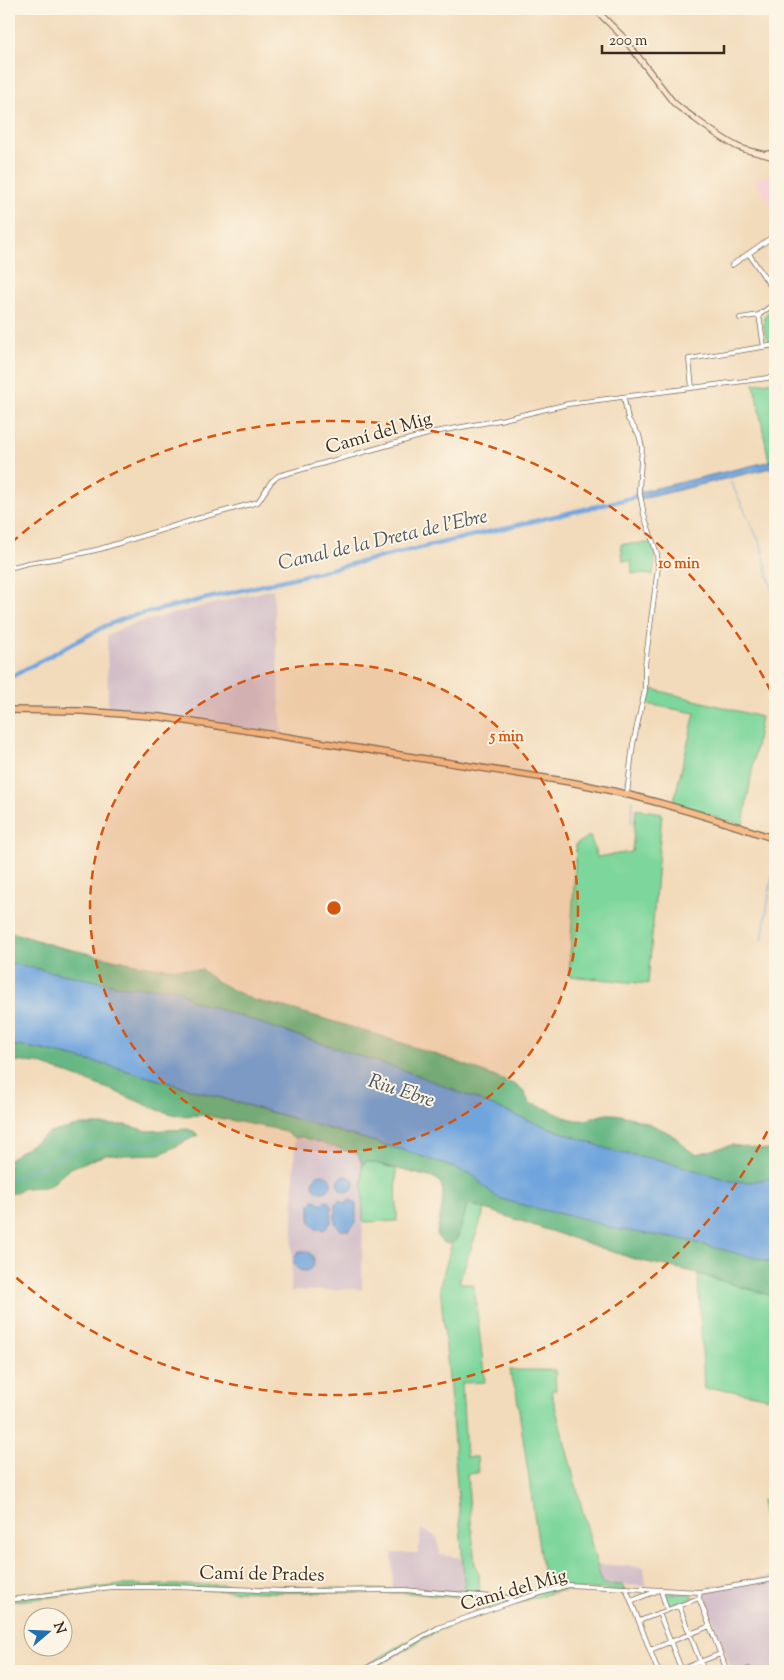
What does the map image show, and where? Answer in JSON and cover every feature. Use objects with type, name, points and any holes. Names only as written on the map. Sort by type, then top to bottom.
[{"type":"main road","points":[[9,710],[84,711],[161,717],[570,782],[627,794],[775,838]]},
{"type":"street","points":[[595,9],[623,37],[673,102],[734,145],[749,151],[767,154],[775,153]]},
{"type":"street","points":[[767,154],[775,158]]},
{"type":"street","points":[[732,265],[775,237]]},
{"type":"street","points":[[749,254],[775,293]]},
{"type":"street","points":[[740,318],[759,315],[775,303]]},
{"type":"street","points":[[759,315],[764,347]]},
{"type":"street","points":[[692,388],[688,359],[775,345]]},
{"type":"street","name":"Camí del Mig","points":[[9,568],[100,549],[194,519],[258,502],[271,482],[278,476],[434,432],[500,420],[568,404],[775,378]]},
{"type":"street","points":[[624,398],[628,419],[639,435],[642,447],[641,499],[644,515],[657,554],[658,567],[645,664],[645,690],[633,744],[627,794]]},
{"type":"street","name":"Camí del Mig","points":[[362,1671],[438,1628],[514,1601],[568,1585],[700,1592],[775,1579]]},
{"type":"street","name":"Camí de Prades","points":[[9,1600],[112,1587],[172,1587],[287,1591],[404,1590],[507,1598],[514,1601]]},
{"type":"street","points":[[626,1588],[658,1671]]},
{"type":"street","points":[[631,1601],[660,1591],[667,1610]]},
{"type":"street","points":[[700,1592],[699,1598],[727,1671]]},
{"type":"street","points":[[638,1621],[699,1598]]},
{"type":"street","points":[[679,1606],[704,1671]]},
{"type":"street","points":[[659,1613],[680,1671],[720,1654]]},
{"type":"street","points":[[650,1650],[710,1626]]},
{"type":"street","points":[[744,1671],[749,1669]]},
{"type":"shaded area","points":[[775,174],[775,210],[754,180]]},
{"type":"shaded area","points":[[273,589],[282,734],[108,707],[107,635],[133,624]]},
{"type":"shaded area","points":[[296,1137],[358,1154],[362,1164],[363,1176],[362,1289],[291,1291]]},
{"type":"shaded area","points":[[421,1529],[437,1537],[440,1555],[462,1558],[465,1592],[393,1589],[392,1553],[418,1553]]},
{"type":"shaded area","points":[[596,1564],[644,1567],[646,1586],[602,1584]]},
{"type":"shaded area","points":[[775,1575],[775,1671],[732,1671],[702,1588]]},
{"type":"green space","points":[[775,307],[775,340],[770,341],[766,337],[764,319]]},
{"type":"green space","points":[[775,381],[775,460],[769,461],[754,384]]},
{"type":"green space","points":[[653,543],[655,557],[653,575],[632,573],[631,561],[623,561],[621,544]]},
{"type":"green space","points":[[652,689],[761,717],[743,825],[673,804],[695,713],[647,704]]},
{"type":"green space","points":[[636,809],[662,813],[648,984],[569,976],[576,844],[590,836],[597,857],[632,852]]},
{"type":"green space","points":[[9,931],[55,946],[131,963],[155,967],[202,970],[216,981],[253,1000],[288,1008],[375,1034],[455,1061],[513,1084],[522,1089],[530,1104],[571,1119],[584,1120],[607,1114],[630,1117],[668,1132],[697,1154],[732,1145],[775,1151],[775,1177],[751,1182],[731,1181],[661,1160],[616,1152],[522,1118],[417,1075],[190,1000],[179,990],[173,988],[125,987],[9,963]]},
{"type":"green space","points":[[9,1045],[39,1049],[106,1065],[410,1152],[471,1174],[496,1197],[515,1203],[585,1219],[615,1229],[685,1240],[775,1263],[775,1297],[690,1271],[637,1260],[470,1204],[467,1206],[457,1239],[450,1244],[445,1243],[440,1240],[437,1234],[443,1190],[437,1179],[367,1161],[362,1164],[358,1154],[301,1137],[295,1138],[281,1130],[203,1115],[180,1116],[158,1110],[114,1091],[38,1063],[9,1061]]},
{"type":"green space","points":[[82,1125],[125,1125],[148,1131],[188,1129],[198,1135],[161,1154],[108,1154],[70,1168],[51,1185],[25,1188],[9,1195],[9,1159],[49,1133]]},
{"type":"green space","points":[[367,1161],[396,1169],[397,1221],[363,1222],[362,1164]]},
{"type":"green space","points":[[468,1204],[485,1209],[459,1282],[474,1285],[485,1382],[462,1383],[466,1457],[477,1457],[478,1473],[467,1474],[475,1565],[479,1574],[480,1593],[518,1596],[545,1589],[516,1390],[512,1382],[510,1370],[555,1370],[556,1390],[551,1391],[602,1584],[622,1585],[625,1591],[591,1589],[559,1591],[509,1605],[439,1630],[371,1671],[357,1671],[400,1645],[439,1627],[506,1602],[410,1593],[118,1589],[9,1602],[9,1598],[121,1585],[230,1585],[465,1592],[450,1389],[440,1286],[452,1243],[457,1239]]},
{"type":"green space","points":[[698,1274],[775,1297],[775,1399],[722,1389],[704,1389]]},
{"type":"green space","points":[[775,1498],[775,1534],[767,1534],[761,1501]]},
{"type":"green space","points":[[667,1593],[692,1594],[694,1598],[669,1606]]},
{"type":"water","points":[[775,460],[775,467],[637,500],[635,493]]},
{"type":"water","name":"Riu Ebre","points":[[9,963],[125,987],[173,988],[179,990],[190,1000],[417,1075],[522,1118],[616,1152],[661,1160],[731,1181],[751,1182],[775,1177],[775,1263],[685,1240],[615,1229],[585,1219],[515,1203],[496,1197],[471,1174],[410,1152],[107,1065],[39,1049],[9,1045]]},
{"type":"water","points":[[322,1174],[328,1177],[331,1183],[328,1189],[322,1192],[316,1189],[313,1183],[316,1177]]},
{"type":"water","points":[[343,1176],[349,1176],[354,1181],[352,1190],[343,1192],[338,1187],[338,1181]]},
{"type":"water","points":[[314,1200],[321,1204],[327,1200],[331,1205],[331,1223],[324,1230],[316,1229],[310,1222],[310,1204]]},
{"type":"water","points":[[339,1200],[346,1204],[352,1200],[356,1204],[356,1223],[349,1230],[341,1230],[335,1223],[335,1204]]},
{"type":"water","points":[[304,1251],[311,1254],[314,1261],[311,1268],[304,1271],[297,1268],[294,1261],[297,1254]]},
{"type":"waterway","points":[[731,482],[761,545],[775,603]]},
{"type":"waterway","name":"Canal de la Dreta de l'Ebre","points":[[9,678],[105,626],[128,617],[640,496]]},
{"type":"waterway","points":[[625,788],[630,755]]},
{"type":"waterway","points":[[631,824],[633,800]]},
{"type":"waterway","points":[[762,940],[775,858]]},
{"type":"waterway","points":[[9,1179],[48,1164],[70,1150],[81,1147],[109,1143],[118,1145],[147,1145],[171,1138],[192,1135]]}]
